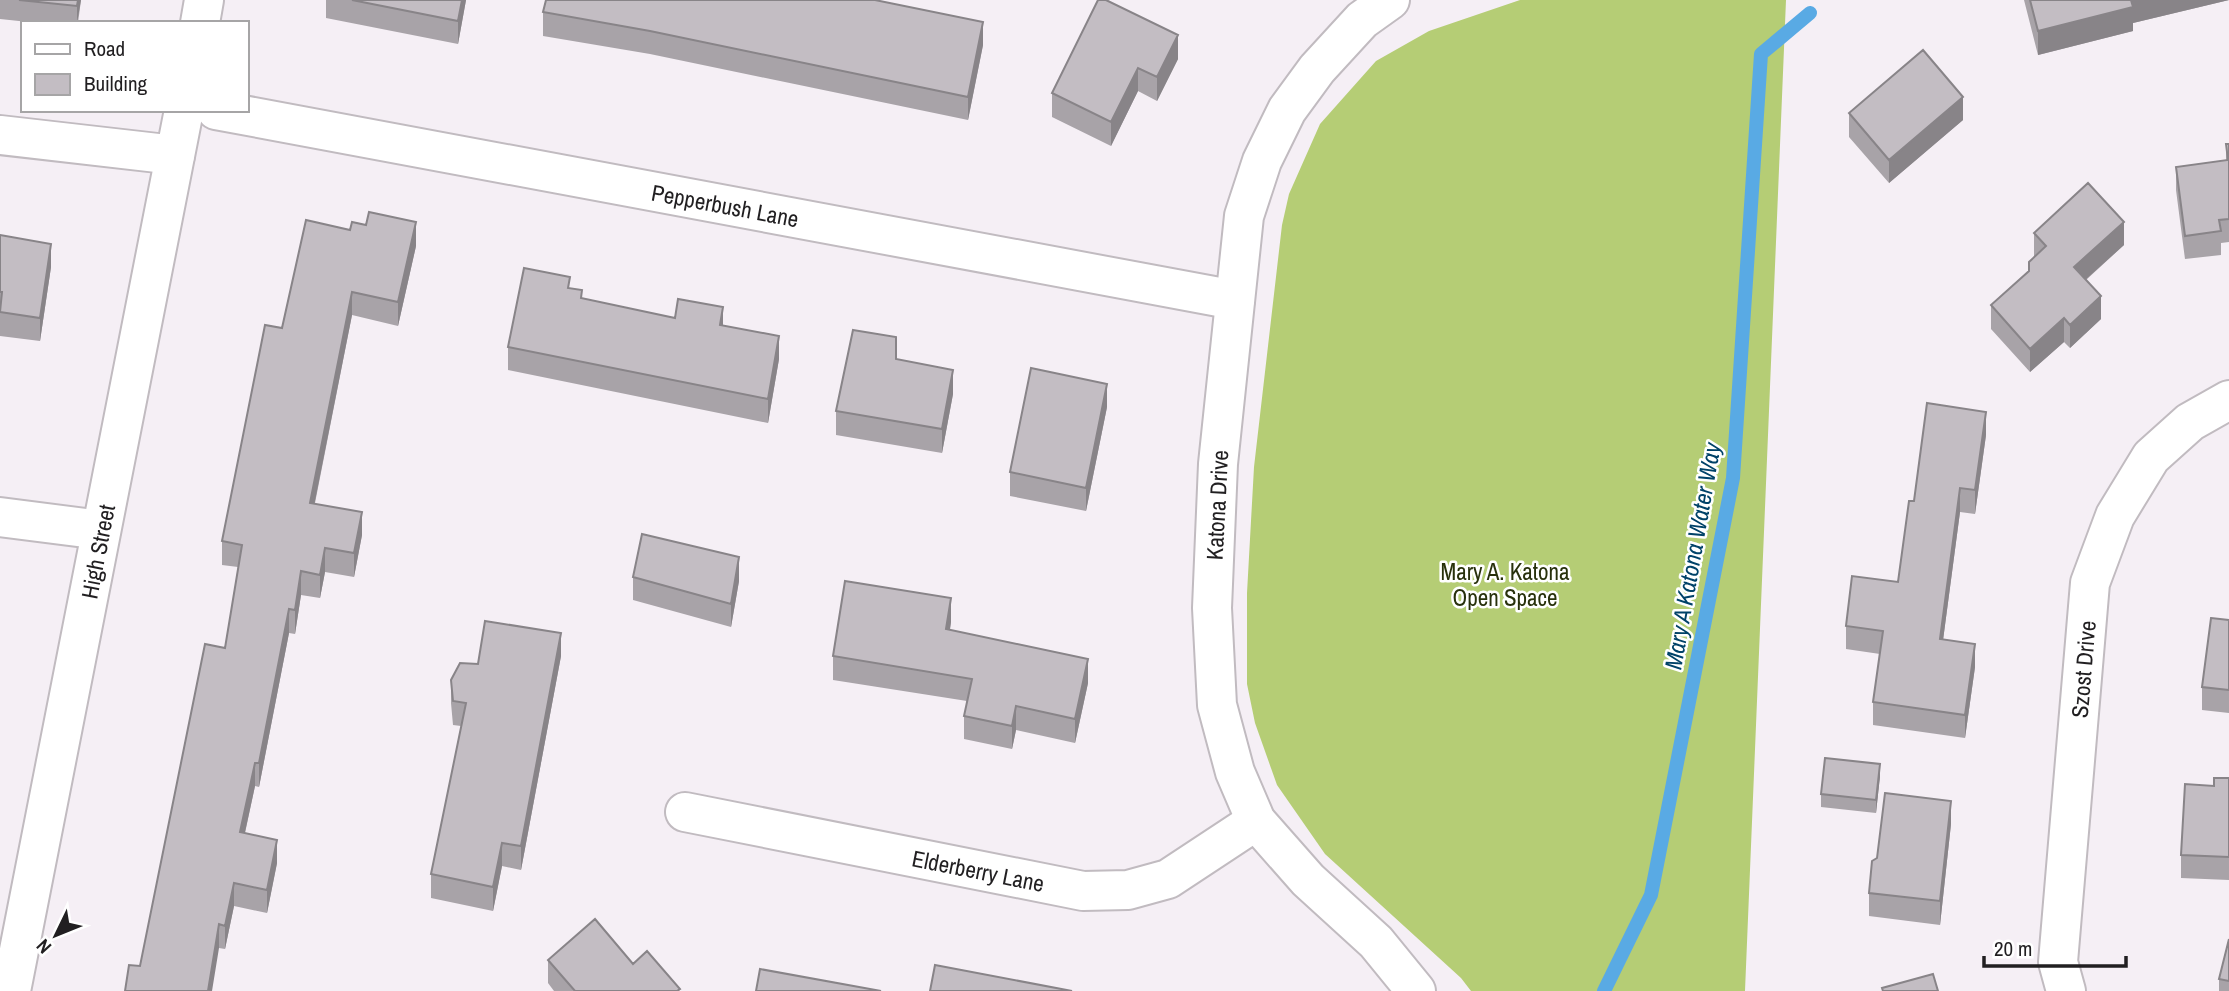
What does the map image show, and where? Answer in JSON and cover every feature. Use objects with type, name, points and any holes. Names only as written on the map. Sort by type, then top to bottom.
[{"type":"street","points":[[200,21],[204,0]]},
{"type":"street","name":"Katona Drive","points":[[1390,0],[1362,20],[1317,69],[1287,110],[1262,162],[1244,216],[1218,464],[1213,622],[1217,705],[1235,772],[1256,821],[1308,880],[1376,942],[1416,991]]},
{"type":"street","name":"High Street","points":[[11,991],[184,112]]},
{"type":"street","name":"Pepperbush Lane","points":[[227,112],[1235,300]]},
{"type":"street","points":[[0,135],[175,155]]},
{"type":"street","name":"Szost Drive","points":[[2066,991],[2057,962],[2090,583],[2115,516],[2151,457],[2190,422],[2229,400]]},
{"type":"street","points":[[0,517],[101,530]]},
{"type":"street","name":"Elderberry Lane","points":[[685,812],[1083,891],[1128,890],[1168,879],[1256,821]]},
{"type":"green space","name":"Mary A. Katona Open Space","points":[[1520,0],[1786,0],[1745,991],[1471,991],[1461,978],[1325,854],[1277,785],[1255,723],[1247,684],[1247,593],[1254,467],[1282,225],[1289,194],[1320,124],[1376,61],[1429,31]]},
{"type":"building","points":[[19,0],[78,0],[77,6]]},
{"type":"building","points":[[352,0],[462,0],[458,21]]},
{"type":"building","points":[[546,0],[875,0],[983,22],[968,97],[650,31],[543,12]]},
{"type":"building","points":[[1098,0],[1106,0],[1178,35],[1157,77],[1138,68],[1111,122],[1052,93]]},
{"type":"building","points":[[2030,0],[2131,0],[2133,7],[2038,31]]},
{"type":"building","points":[[1923,50],[1963,97],[1889,160],[1849,113]]},
{"type":"building","points":[[2226,144],[2229,144],[2229,219],[2219,220],[2221,231],[2185,236],[2176,167],[2228,160]]},
{"type":"building","points":[[2088,183],[2124,222],[2074,267],[2101,296],[2070,325],[2064,318],[2030,349],[1991,305],[2029,271],[2029,262],[2046,246],[2034,233]]},
{"type":"building","points":[[369,212],[416,222],[398,302],[352,292],[310,503],[362,512],[354,553],[325,548],[320,575],[301,571],[295,610],[289,609],[259,763],[255,763],[240,832],[277,840],[267,890],[234,883],[225,926],[219,924],[208,991],[125,991],[129,965],[140,966],[205,644],[225,648],[242,545],[222,541],[265,325],[282,328],[306,220],[350,230],[352,222],[366,225]]},
{"type":"building","points":[[0,235],[51,244],[40,318],[0,312]]},
{"type":"building","points":[[524,268],[570,277],[568,288],[582,290],[581,298],[675,318],[678,299],[723,307],[720,325],[779,336],[768,399],[508,347]]},
{"type":"building","points":[[853,330],[896,337],[896,359],[953,370],[942,429],[836,411]]},
{"type":"building","points":[[1031,368],[1107,384],[1086,488],[1010,472]]},
{"type":"building","points":[[1927,403],[1986,412],[1975,490],[1960,488],[1940,639],[1975,644],[1965,715],[1873,702],[1883,631],[1846,626],[1852,576],[1898,582],[1909,501],[1914,501]]},
{"type":"building","points":[[642,534],[739,557],[731,604],[633,577]]},
{"type":"building","points":[[845,581],[951,598],[946,629],[1088,659],[1075,719],[1016,706],[1012,726],[964,716],[972,679],[833,656]]},
{"type":"building","points":[[2211,618],[2229,620],[2229,690],[2202,687]]},
{"type":"building","points":[[485,621],[561,633],[521,846],[502,843],[493,887],[431,874],[466,703],[453,701],[451,680],[460,663],[478,664]]},
{"type":"building","points":[[1825,758],[1880,764],[1876,800],[1821,794]]},
{"type":"building","points":[[2214,778],[2229,778],[2229,857],[2181,855],[2185,784],[2214,786]]},
{"type":"building","points":[[1885,793],[1951,801],[1940,901],[1869,893],[1872,861],[1877,858]]},
{"type":"building","points":[[595,919],[633,964],[647,951],[680,989],[575,991],[548,960]]},
{"type":"building","points":[[2229,939],[2229,981],[2219,979]]},
{"type":"building","points":[[935,965],[1072,991],[930,991]]},
{"type":"building","points":[[760,969],[881,991],[756,991]]},
{"type":"building","points":[[1933,974],[1938,991],[1883,991],[1882,988]]},
{"type":"waterway","name":"Mary A Katona Water Way","points":[[1604,991],[1651,895],[1733,478],[1761,54],[1810,13]]}]
